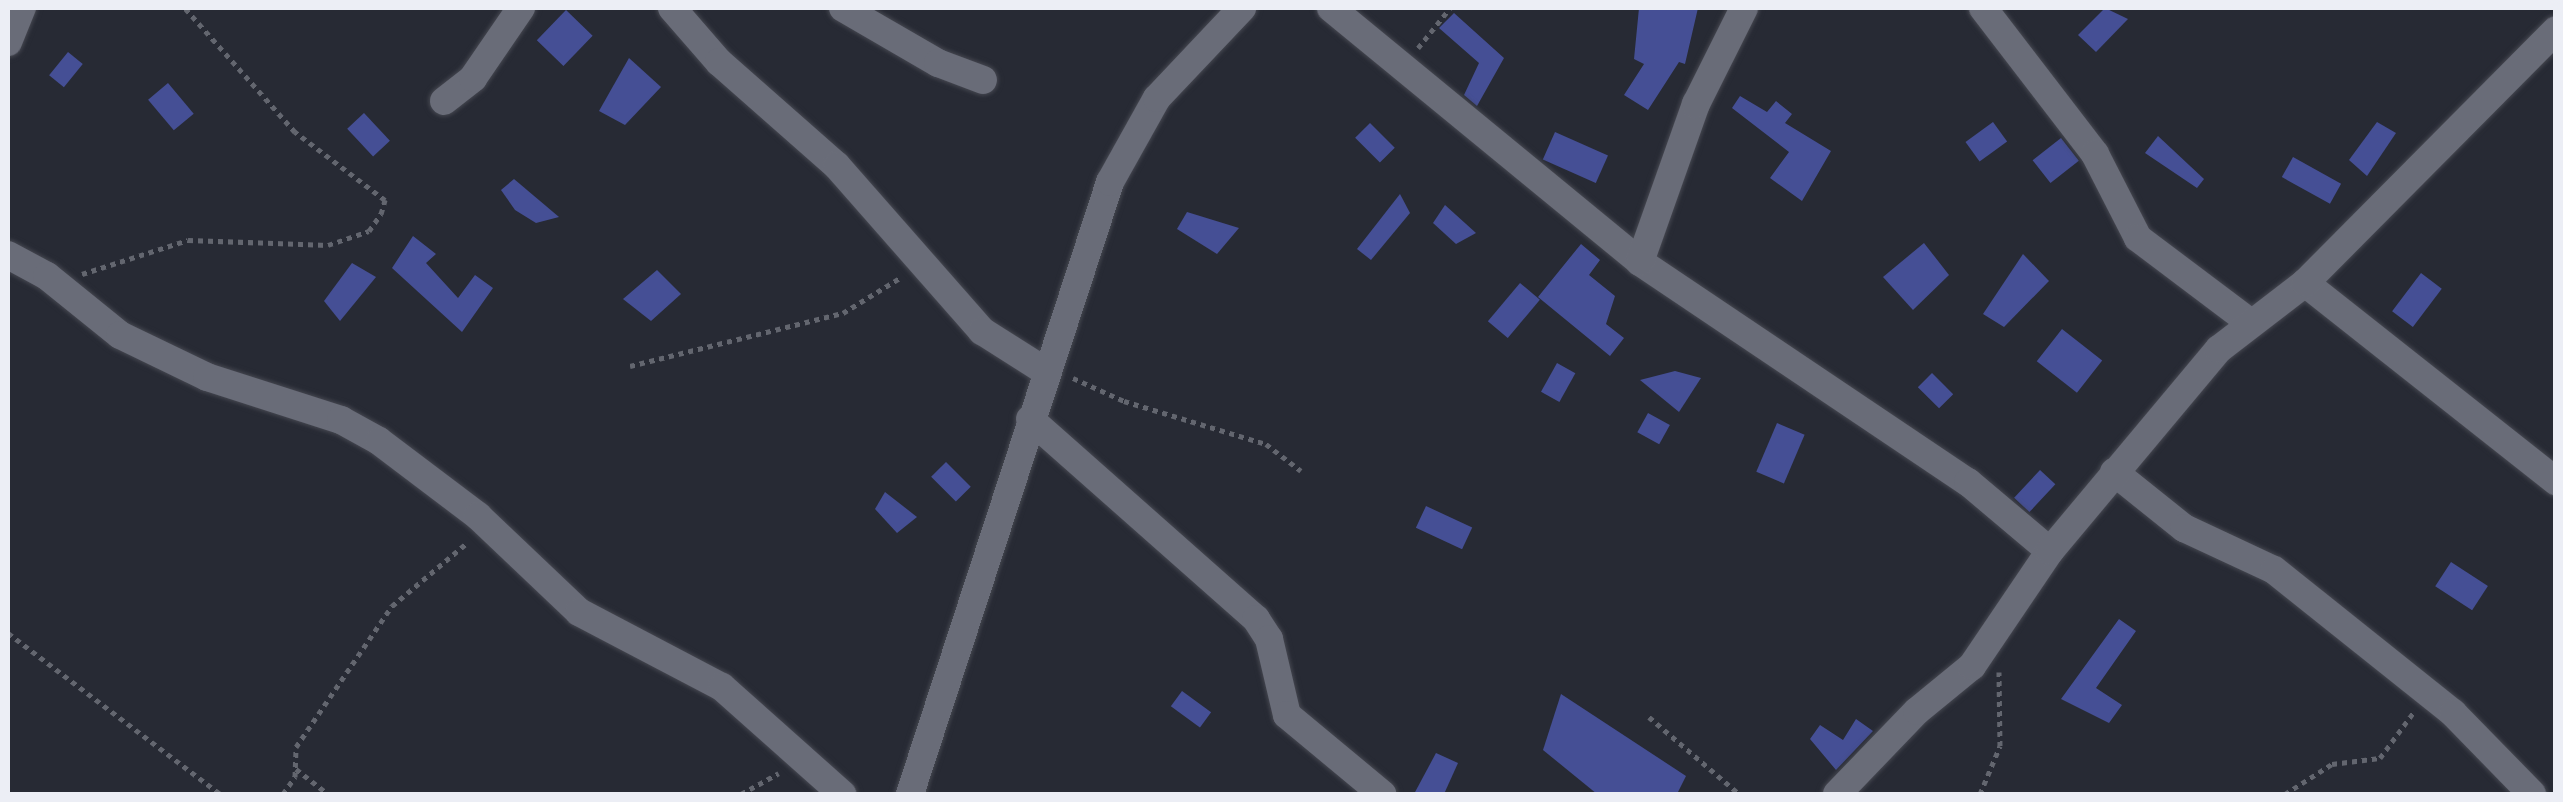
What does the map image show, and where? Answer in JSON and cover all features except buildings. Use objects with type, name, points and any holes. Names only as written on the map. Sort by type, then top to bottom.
[{"type":"street","points":[[8,42],[22,8]]},
{"type":"street","points":[[444,102],[473,78],[521,8]]},
{"type":"street","points":[[672,8],[719,62],[837,166],[921,268],[982,331],[1046,368]]},
{"type":"street","points":[[910,794],[1046,368],[1126,148],[1157,98],[1242,8]]},
{"type":"street","points":[[1330,8],[1640,262],[1954,473],[2050,551]]},
{"type":"street","points":[[1640,262],[1696,104],[1744,8]]},
{"type":"street","points":[[1983,8],[2095,154],[2138,238],[2251,323]]},
{"type":"street","points":[[860,12],[948,69],[984,80]]},
{"type":"street","points":[[1836,794],[1993,640],[2050,551],[2219,349],[2305,283],[2556,30]]},
{"type":"street","points":[[8,256],[68,292],[103,326],[207,377],[356,427],[478,516],[579,612],[722,687],[842,794]]},
{"type":"street","points":[[2305,283],[2556,481]]},
{"type":"street","points":[[1030,419],[1256,619],[1270,639],[1287,716],[1382,794]]},
{"type":"street","points":[[2114,472],[2184,528],[2274,570],[2427,692],[2532,794]]},
{"type":"path","points":[[68,292],[93,266],[121,256],[212,238],[328,245],[369,231],[381,214],[385,200],[304,140],[185,8]]},
{"type":"path","points":[[1402,68],[1450,8]]},
{"type":"path","points":[[630,366],[843,313],[921,268]]},
{"type":"path","points":[[1046,368],[1124,401],[1266,444],[1301,471]]},
{"type":"path","points":[[283,794],[296,769],[296,747],[392,606],[463,550],[478,516]]},
{"type":"path","points":[[8,633],[220,794]]},
{"type":"path","points":[[1980,794],[1996,765],[2002,714],[1993,640]]},
{"type":"path","points":[[2286,794],[2332,764],[2380,758],[2427,692]]},
{"type":"path","points":[[1649,716],[1740,794]]},
{"type":"path","points":[[740,794],[801,755]]},
{"type":"path","points":[[296,769],[328,794]]}]
